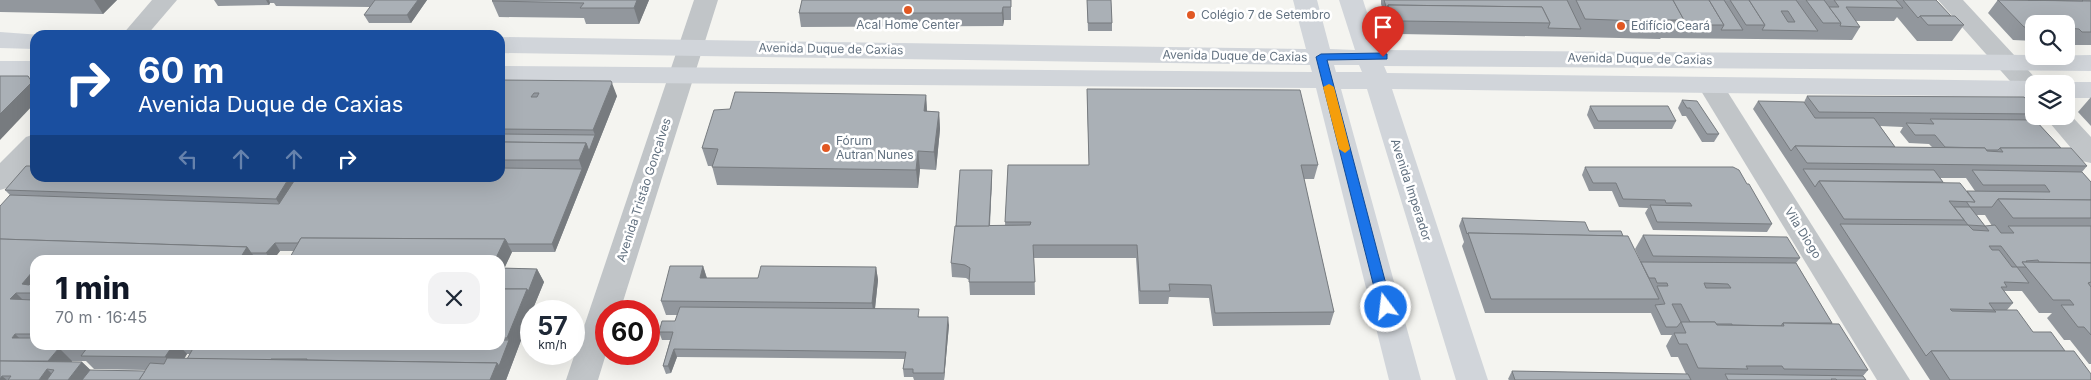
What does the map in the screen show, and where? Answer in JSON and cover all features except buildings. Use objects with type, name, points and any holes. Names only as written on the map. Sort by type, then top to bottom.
[{"type":"main road","points":[[1305,0],[1404,380]]},
{"type":"main road","name":"Avenida Imperador","points":[[1351,0],[1472,380]]},
{"type":"main road","points":[[0,40],[30,41]]},
{"type":"main road","name":"Avenida Duque de Caxias","points":[[505,46],[690,47],[1324,69]]},
{"type":"main road","name":"Avenida Duque de Caxias","points":[[505,74],[681,75],[2008,63],[2091,64]]},
{"type":"main road","points":[[0,69],[30,69]]},
{"type":"main road","name":"Avenida Duque de Caxias","points":[[1373,69],[1711,86],[2025,90]]},
{"type":"main road","points":[[2075,90],[2091,90]]},
{"type":"street","points":[[138,30],[165,0]]},
{"type":"street","name":"Avenida Tristão Gonçalves","points":[[582,380],[706,0]]},
{"type":"street","points":[[1950,0],[2025,81]]},
{"type":"street","name":"Vila Diogo","points":[[1711,86],[1894,380]]},
{"type":"street","points":[[2064,125],[2091,154]]},
{"type":"street","points":[[0,180],[30,147]]},
{"type":"slow traffic","points":[[1329,87],[1345,149]]},
{"type":"place","name":"Acal Home Center","points":[[908,10]]},
{"type":"place","name":"Colégio 7 de Setembro","points":[[1191,15]]},
{"type":"place","name":"Edifício Ceará","points":[[1621,26]]},
{"type":"place","name":"Fórum Autran Nunes","points":[[826,148]]},
{"type":"route","points":[[1383,57],[1321,57],[1386,307]]}]
